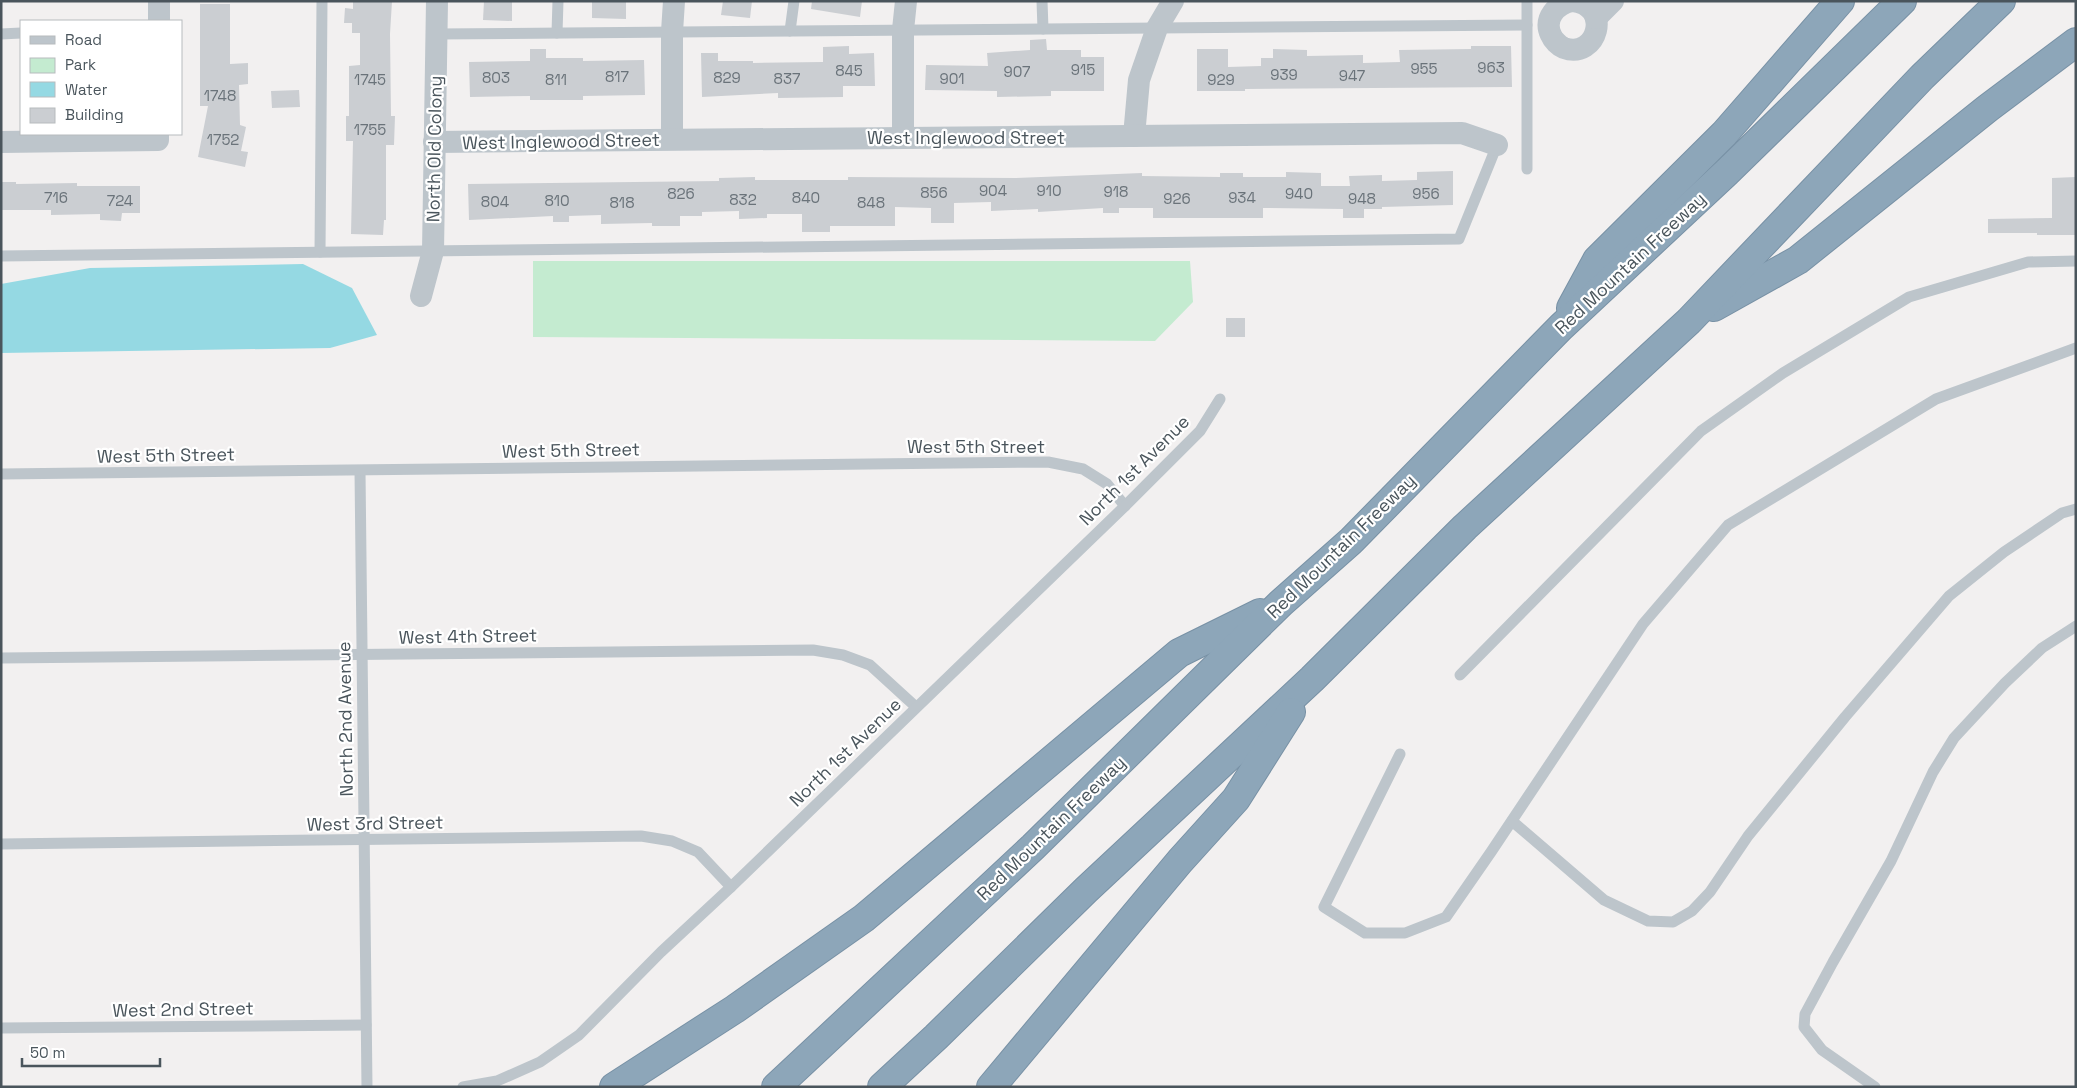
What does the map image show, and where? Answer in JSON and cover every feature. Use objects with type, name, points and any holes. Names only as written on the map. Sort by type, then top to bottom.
[{"type":"highway","points":[[1561,327],[1597,260],[1724,134],[1840,1]]},
{"type":"highway","name":"Red Mountain Freeway","points":[[776,1087],[1033,847],[1281,603],[1351,541],[1561,327],[1727,172],[1902,1]]},
{"type":"highway","points":[[882,1087],[936,1037],[1086,890],[1312,679],[1465,527],[1689,321],[1922,77],[2002,1]]},
{"type":"highway","points":[[1689,321],[1798,260],[1988,108],[2076,42]]},
{"type":"highway","points":[[614,1087],[735,1009],[864,918],[1179,653],[1281,603]]},
{"type":"highway","points":[[990,1087],[1180,861],[1236,799],[1312,679]]},
{"type":"street","points":[[158,20],[159,1]]},
{"type":"street","name":"North Old Colony","points":[[421,296],[433,251],[437,1]]},
{"type":"street","points":[[672,138],[672,32],[674,1]]},
{"type":"street","points":[[903,138],[903,30],[906,1]]},
{"type":"street","points":[[1134,136],[1139,80],[1157,28],[1173,1]]},
{"type":"street","points":[[1573,1],[1587,6],[1596,18],[1598,26],[1592,41],[1578,49],[1570,50],[1562,47],[1551,35],[1550,20],[1558,7],[1573,1]]},
{"type":"street","points":[[1596,18],[1612,1]]},
{"type":"street","name":"West Inglewood Street","points":[[434,142],[672,138],[1462,133],[1497,146]]},
{"type":"street","points":[[1,142],[158,137]]},
{"type":"lane","points":[[320,252],[322,1]]},
{"type":"lane","points":[[557,33],[558,1]]},
{"type":"lane","points":[[790,31],[794,1]]},
{"type":"lane","points":[[1042,1],[1043,29]]},
{"type":"lane","points":[[1527,1],[1527,169]]},
{"type":"lane","points":[[436,34],[1527,25]]},
{"type":"lane","points":[[1,34],[20,34]]},
{"type":"lane","points":[[1,256],[1459,239],[1497,146]]},
{"type":"lane","points":[[1460,675],[1701,431],[1783,373],[1909,297],[2028,262],[2076,261]]},
{"type":"lane","points":[[1400,754],[1324,907],[1365,934],[1405,933],[1446,917],[1643,624],[1728,525],[1936,399],[2076,348]]},
{"type":"lane","name":"North 1st Avenue","points":[[463,1087],[497,1080],[531,1065],[579,1035],[661,952],[732,887],[1125,506],[1200,431],[1220,398]]},
{"type":"lane","name":"West 5th Street","points":[[1,474],[1048,462],[1083,468],[1107,484],[1125,506]]},
{"type":"lane","name":"North 2nd Avenue","points":[[360,471],[367,1087]]},
{"type":"lane","points":[[1512,821],[1604,900],[1648,921],[1673,922],[1692,912],[1710,892],[1748,836],[1833,732],[1949,596],[2004,552],[2062,513],[2076,508]]},
{"type":"lane","points":[[1876,1087],[1822,1050],[1804,1027],[1805,1014],[1891,861],[1933,772],[1954,738],[2005,683],[2042,648],[2076,626]]},
{"type":"lane","name":"West 4th Street","points":[[1,658],[813,650],[844,655],[870,665],[916,707]]},
{"type":"lane","name":"West 3rd Street","points":[[1,844],[641,836],[672,840],[698,852],[732,887]]},
{"type":"lane","name":"West 2nd Street","points":[[1,1028],[366,1025]]},
{"type":"green space","points":[[533,261],[1190,261],[1193,302],[1155,341],[533,337]]},
{"type":"water","points":[[303,264],[352,288],[377,335],[330,348],[1,353],[1,284],[90,268]]},
{"type":"building","points":[[353,1],[392,1],[390,34],[391,116],[395,116],[394,145],[386,145],[386,220],[384,220],[383,235],[351,234],[353,141],[346,141],[346,116],[349,116],[349,66],[360,65],[360,33],[352,33],[352,23],[344,23],[345,8],[353,9]]},
{"type":"building","points":[[484,1],[512,1],[512,21],[483,20]]},
{"type":"building","points":[[592,1],[626,1],[626,19],[592,18]]},
{"type":"building","points":[[723,1],[752,1],[750,18],[721,15]]},
{"type":"building","points":[[812,1],[862,1],[860,17],[811,9]]},
{"type":"building","points":[[200,4],[230,4],[230,64],[248,63],[248,84],[239,85],[240,125],[246,127],[241,151],[248,152],[245,167],[198,157],[208,106],[200,106]]},
{"type":"building","points":[[1046,39],[1047,50],[1081,50],[1081,57],[1104,57],[1104,91],[1051,91],[1051,96],[997,97],[997,91],[925,90],[926,65],[988,66],[987,53],[1030,50],[1030,40]]},
{"type":"building","points":[[849,46],[849,54],[874,53],[875,86],[843,86],[843,97],[778,98],[778,93],[702,97],[701,53],[718,53],[718,61],[753,61],[753,63],[823,62],[823,47]]},
{"type":"building","points":[[1471,46],[1511,46],[1512,87],[1197,91],[1197,49],[1228,49],[1228,67],[1261,66],[1261,58],[1273,58],[1273,49],[1307,50],[1307,56],[1363,55],[1363,63],[1400,62],[1399,50],[1471,49]]},
{"type":"building","points":[[530,49],[546,49],[546,58],[583,58],[583,61],[644,60],[645,95],[583,96],[583,100],[530,100],[530,96],[470,97],[469,62],[530,61]]},
{"type":"building","points":[[299,90],[300,107],[272,108],[271,91]]},
{"type":"building","points":[[1453,171],[1453,205],[1364,209],[1364,218],[1343,218],[1343,209],[1263,208],[1263,218],[1153,218],[1153,208],[1119,208],[1119,213],[1103,213],[1103,208],[1038,212],[1038,209],[991,211],[991,202],[954,203],[954,223],[931,223],[931,208],[895,207],[895,226],[830,226],[830,232],[802,232],[802,214],[767,214],[767,218],[739,219],[739,211],[702,212],[702,216],[680,216],[680,226],[652,226],[652,223],[601,224],[601,215],[569,216],[569,222],[553,222],[553,216],[469,220],[468,184],[719,181],[719,178],[755,177],[755,180],[848,180],[848,177],[1015,178],[1142,173],[1142,176],[1220,177],[1220,173],[1243,173],[1243,177],[1286,177],[1286,172],[1321,173],[1321,186],[1350,186],[1349,176],[1382,175],[1382,181],[1417,180],[1417,172]]},
{"type":"building","points":[[2076,177],[2076,235],[1988,233],[1988,219],[2052,218],[2052,178]]},
{"type":"building","points":[[1,182],[16,182],[16,184],[77,183],[77,186],[140,186],[140,213],[122,213],[121,221],[100,220],[100,214],[51,215],[51,210],[1,210]]},
{"type":"building","points":[[1226,318],[1245,318],[1245,337],[1226,337]]}]
